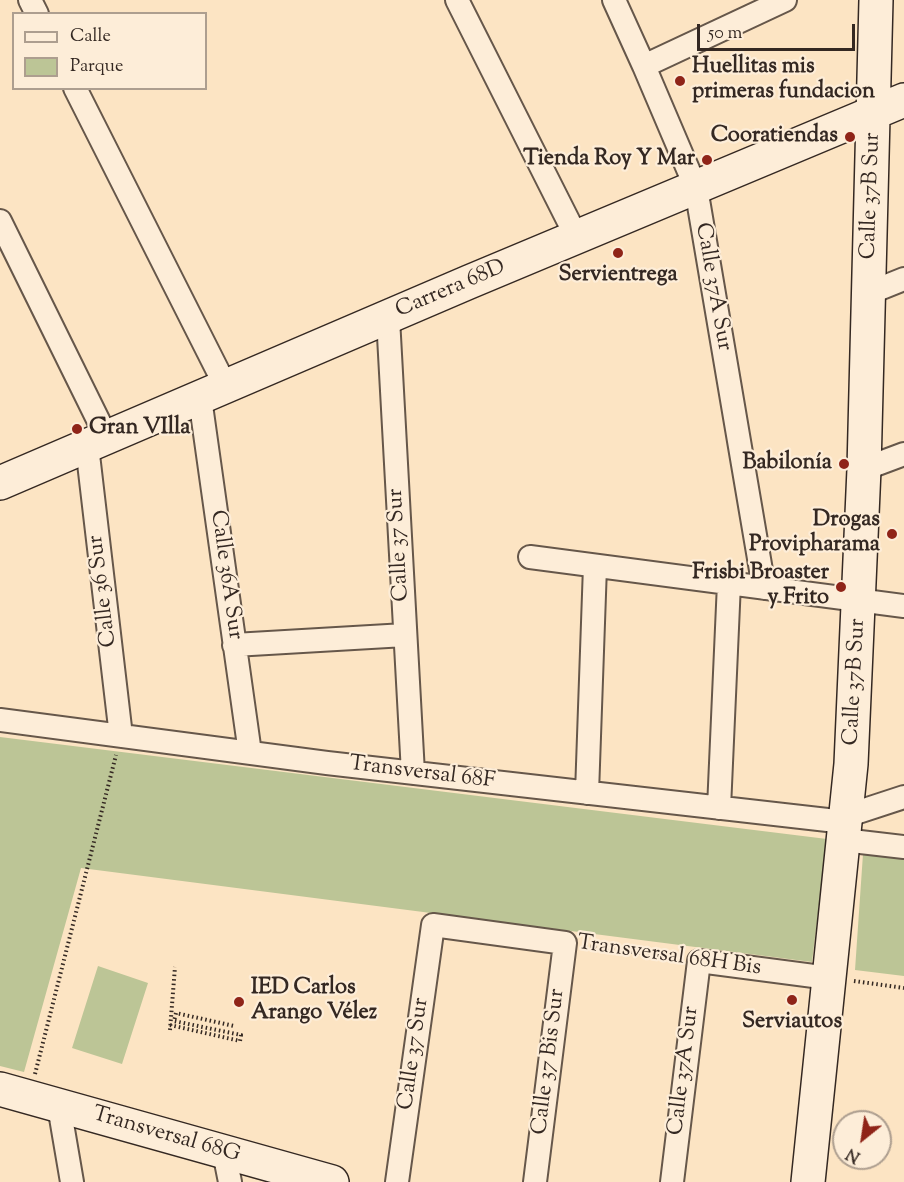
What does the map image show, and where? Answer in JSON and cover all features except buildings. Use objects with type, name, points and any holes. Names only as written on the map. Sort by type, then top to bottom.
[{"type":"street","points":[[457,0],[578,238]]},
{"type":"street","name":"Calle 37A Sur","points":[[614,0],[696,188],[764,588]]},
{"type":"street","points":[[644,66],[751,7],[785,0]]},
{"type":"street","name":"Calle 37B Sur","points":[[808,1182],[851,764],[860,600],[876,0]]},
{"type":"street","name":"Calle 36A Sur","points":[[76,90],[213,392],[234,645],[250,753]]},
{"type":"street","name":"Carrera 68D","points":[[0,483],[469,282],[904,100]]},
{"type":"street","name":"Calle 36 Sur","points":[[0,221],[97,442],[121,736]]},
{"type":"street","points":[[869,293],[904,279]]},
{"type":"street","name":"Calle 37 Sur","points":[[388,318],[413,773]]},
{"type":"street","points":[[864,469],[904,454]]},
{"type":"street","points":[[530,557],[904,606]]},
{"type":"street","points":[[587,793],[595,566]]},
{"type":"street","points":[[719,808],[729,583]]},
{"type":"street","points":[[234,645],[405,635]]},
{"type":"street","name":"Transversal 68F","points":[[0,720],[413,773],[719,808],[845,826],[904,847]]},
{"type":"street","points":[[845,826],[904,797]]},
{"type":"street","name":"Calle 37 Sur","points":[[397,1182],[433,925]]},
{"type":"street","name":"Transversal 68H Bis","points":[[433,925],[565,943]]},
{"type":"street","name":"Calle 37 Bis Sur","points":[[535,1182],[565,943]]},
{"type":"street","name":"Calle 37A Sur","points":[[672,1182],[699,961]]},
{"type":"street","name":"Transversal 68H Bis","points":[[699,961],[829,978]]},
{"type":"street","points":[[29,1098],[72,1182]]},
{"type":"street","name":"Transversal 68G","points":[[29,1098],[227,1167],[332,1182]]},
{"type":"path","points":[[29,1098],[121,736]]},
{"type":"path","name":"Transversal 68H Bis","points":[[565,943],[699,961]]},
{"type":"path","points":[[176,967],[170,1028],[240,1041],[241,1035],[174,1021],[176,1013],[234,1026]]},
{"type":"path","points":[[829,978],[904,988]]},
{"type":"green space","points":[[0,737],[827,839],[812,962],[81,868],[24,1072],[0,1066]]},
{"type":"green space","points":[[863,854],[904,859],[904,976],[855,970]]},
{"type":"green space","points":[[98,966],[148,983],[122,1064],[72,1048]]},
{"type":"place","name":"Huellitas mis primeras fundacion","points":[[680,81]]},
{"type":"place","name":"Cooratiendas","points":[[850,137]]},
{"type":"place","name":"Tienda Roy Y Mar","points":[[707,160]]},
{"type":"place","name":"Servientrega","points":[[618,253]]},
{"type":"place","name":"Gran VIlla","points":[[77,429]]},
{"type":"place","name":"Babilonía","points":[[844,464]]},
{"type":"place","name":"Drogas Provipharama","points":[[892,534]]},
{"type":"place","name":"Frisbi Broaster y Frito","points":[[841,587]]},
{"type":"place","name":"Serviautos","points":[[792,1000]]},
{"type":"place","name":"IED Carlos Arango Vélez","points":[[239,1002]]}]
